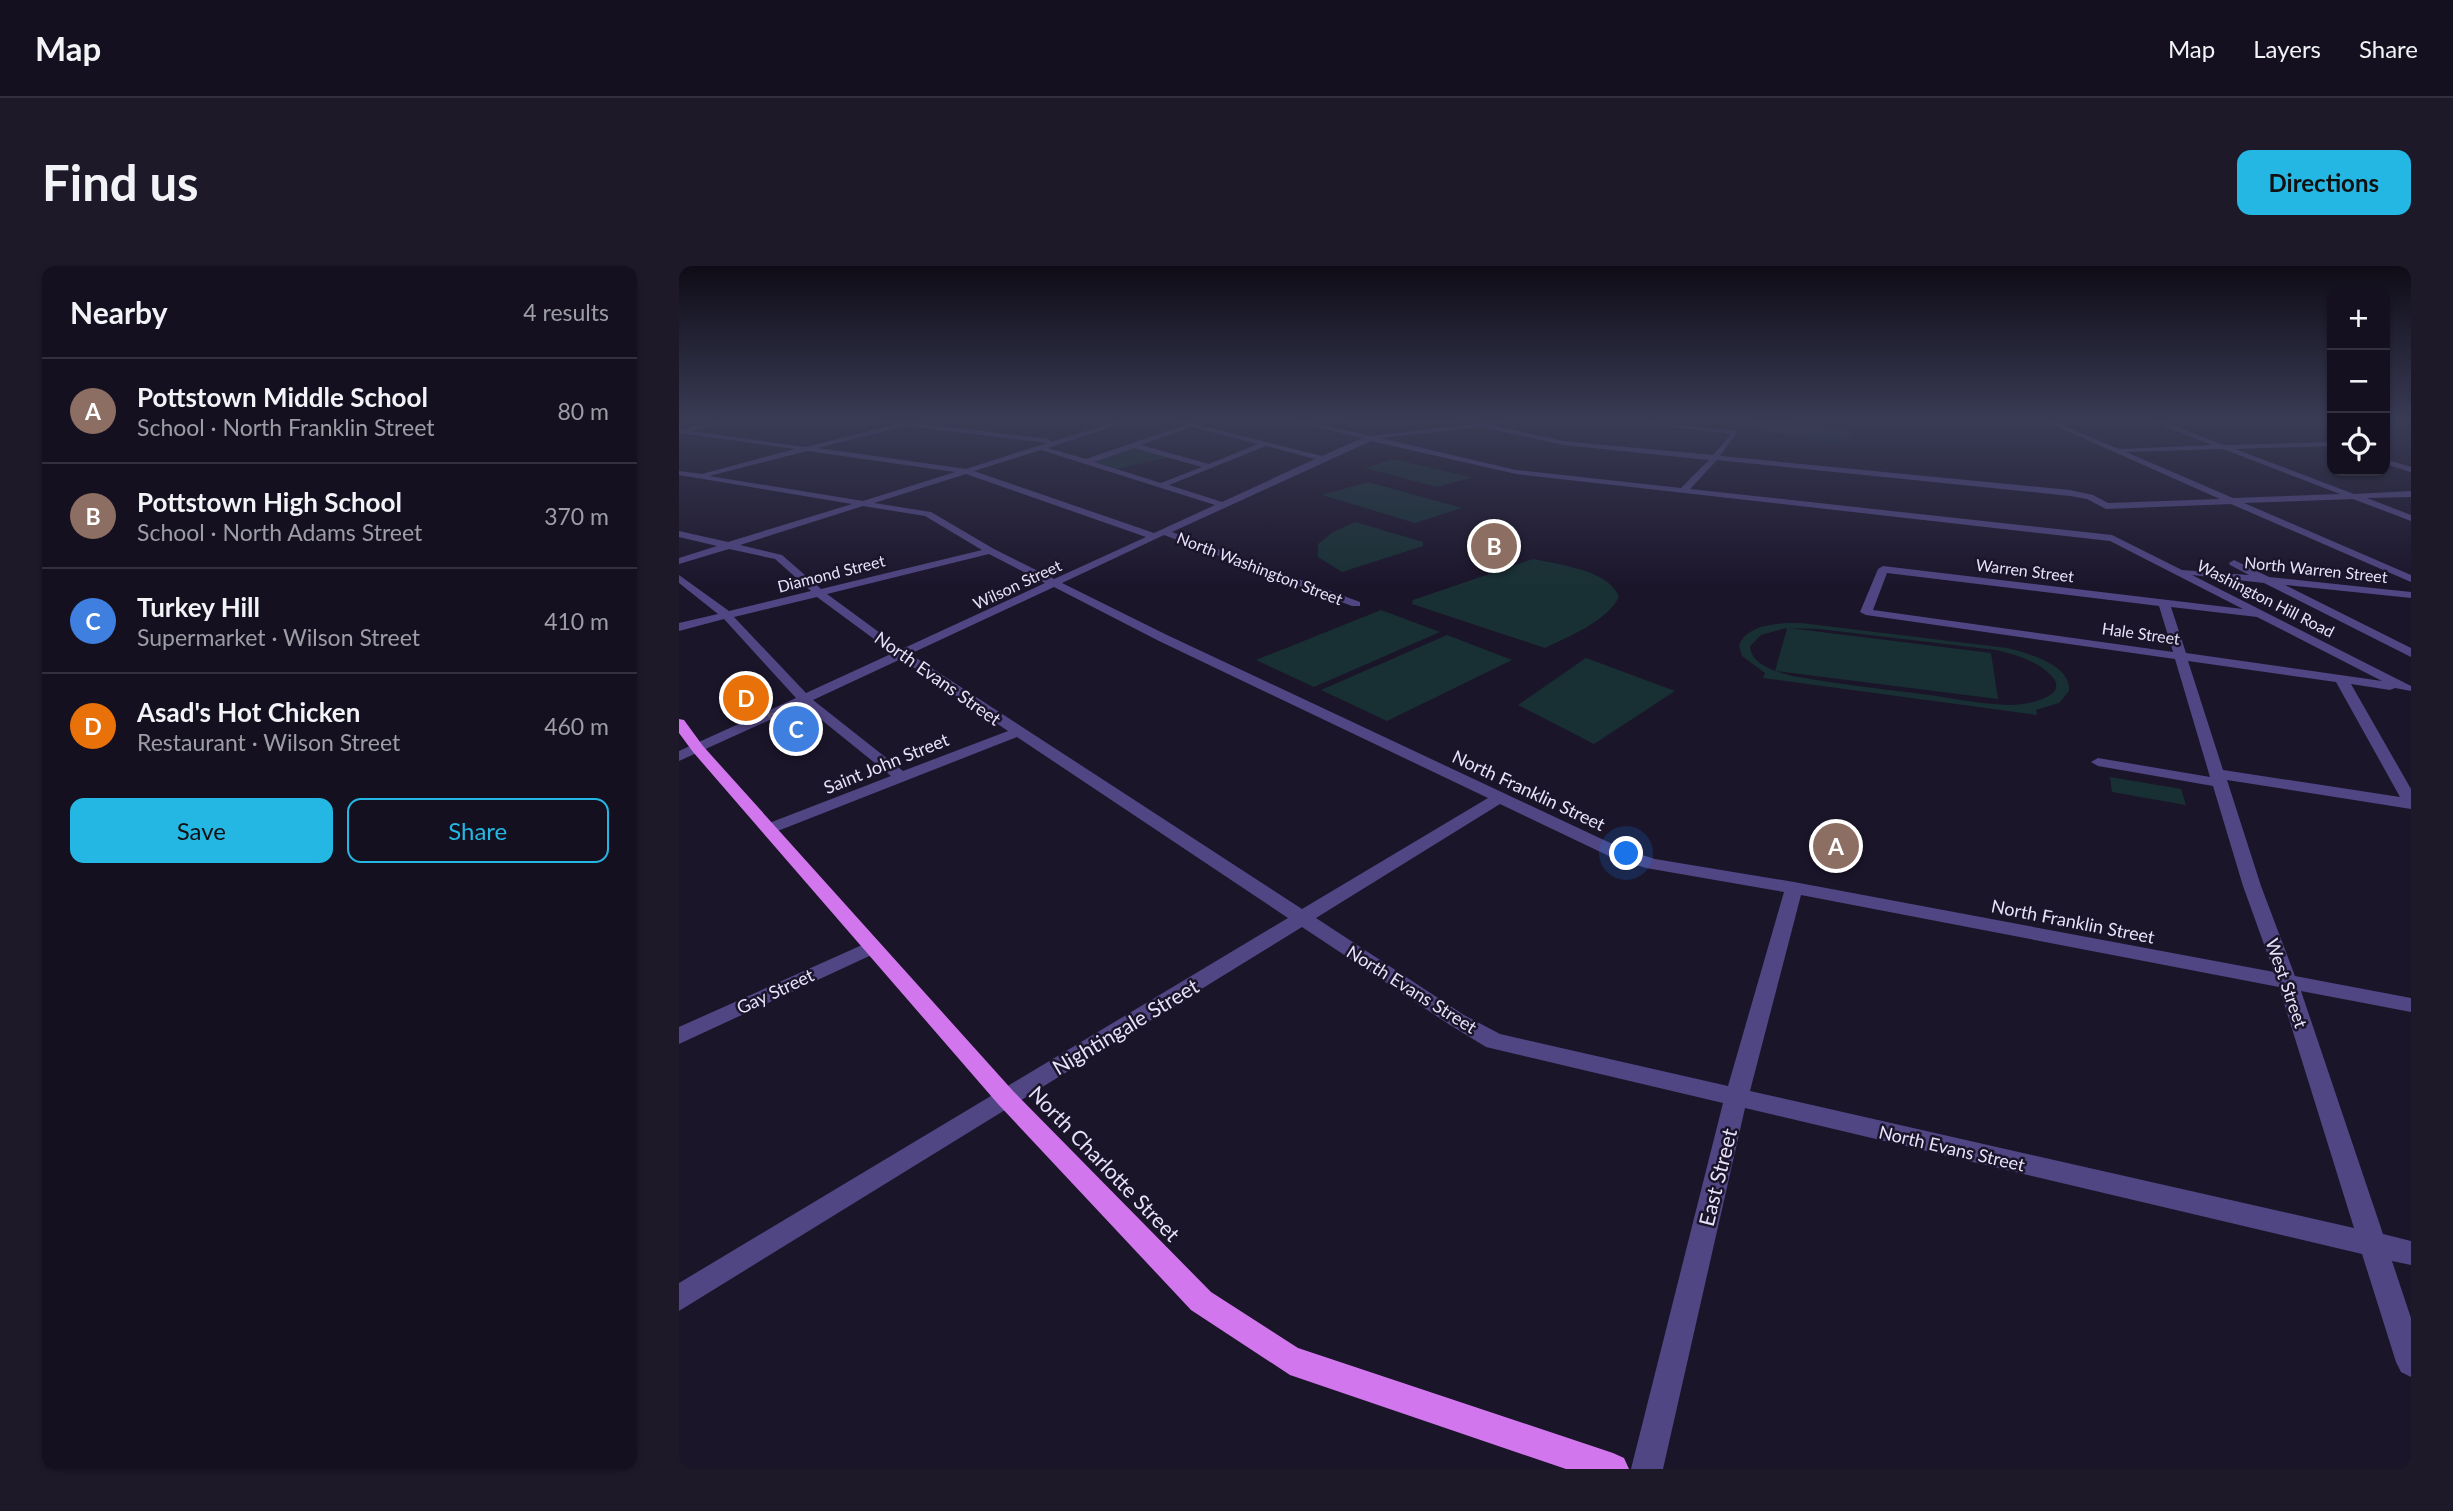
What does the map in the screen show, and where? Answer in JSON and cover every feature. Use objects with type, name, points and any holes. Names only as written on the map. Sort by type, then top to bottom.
[{"type":"main road","name":"North Charlotte Street","points":[[679,723],[688,753],[770,829],[1006,1098],[1201,1301],[1290,1360],[1613,1469]]},
{"type":"street","name":"North Franklin Street","points":[[694,475],[928,514],[990,551],[1163,638],[1617,853],[1652,864],[1794,888],[2411,1004]]},
{"type":"street","points":[[679,480],[702,475]]},
{"type":"street","points":[[679,561],[954,475]]},
{"type":"street","name":"North Washington Street","points":[[979,475],[1159,534],[1356,604]]},
{"type":"street","points":[[1132,475],[1223,505]]},
{"type":"street","points":[[1163,485],[1187,475]]},
{"type":"street","name":"Wilson Street","points":[[688,753],[1285,475]]},
{"type":"street","name":"Washington Hill Road","points":[[1544,475],[2111,533],[2408,688]]},
{"type":"street","points":[[1683,491],[1698,475]]},
{"type":"street","points":[[1889,475],[2070,493],[2106,506],[2411,494]]},
{"type":"street","points":[[2173,475],[2411,579]]},
{"type":"street","points":[[2300,475],[2411,518]]},
{"type":"street","points":[[2106,506],[2108,517]]},
{"type":"street","name":"North Evans Street","points":[[679,534],[778,557],[819,593],[903,655],[1017,732],[1457,1020],[1495,1041],[1736,1099],[2411,1253]]},
{"type":"street","name":"Diamond Street","points":[[679,627],[990,551]]},
{"type":"street","points":[[2234,563],[2411,653]]},
{"type":"street","name":"Warren Street","points":[[1866,612],[1882,569],[2264,615]]},
{"type":"street","name":"North Warren Street","points":[[2176,569],[2411,595]]},
{"type":"street","points":[[679,578],[726,615],[805,700],[901,778]]},
{"type":"street","name":"Warren Street","points":[[2164,604],[2186,599],[2195,593],[2193,578]]},
{"type":"street","name":"West Street","points":[[2164,604],[2252,886],[2287,981],[2411,1362]]},
{"type":"street","name":"Hale Street","points":[[1866,612],[2408,688]]},
{"type":"street","points":[[2341,679],[2411,804]]},
{"type":"street","name":"Saint John Street","points":[[770,829],[1017,732]]},
{"type":"street","points":[[2098,762],[2411,804]]},
{"type":"street","name":"Nightingale Street","points":[[679,1298],[1500,797]]},
{"type":"street","name":"East Street","points":[[1647,1469],[1736,1099],[1794,888]]},
{"type":"street","name":"Gay Street","points":[[679,1036],[871,947]]},
{"type":"green space","points":[[1392,475],[1470,477],[1437,487]]},
{"type":"green space","points":[[1368,482],[1462,508],[1415,523],[1322,495]]},
{"type":"green space","points":[[1355,522],[1423,542],[1423,546],[1342,572],[1318,557],[1318,544],[1333,532]]},
{"type":"green space","points":[[1533,559],[1594,574],[1605,580],[1619,597],[1596,621],[1545,648],[1412,604],[1413,600]]},
{"type":"green space","points":[[1381,610],[1440,632],[1314,687],[1256,660]]},
{"type":"green space","points":[[1801,623],[2007,648],[2056,667],[2068,682],[2069,691],[2059,703],[2036,710],[2037,715],[1763,678],[1765,673],[1742,656],[1739,645],[1743,638],[1757,628]],"holes":[[[1789,628],[1819,629],[1996,650],[2022,657],[2040,666],[2054,678],[2056,685],[2054,691],[2041,700],[2003,705],[1792,676],[1776,671],[1998,699],[1991,653]],[[1787,629],[1775,671],[1755,659],[1750,646],[1761,635]]]},
{"type":"green space","points":[[1447,635],[1512,660],[1387,721],[1321,690]]},
{"type":"green space","points":[[1586,658],[1675,691],[1594,744],[1518,705]]},
{"type":"green space","points":[[2110,777],[2181,789],[2186,805],[2112,792]]},
{"type":"building","points":[[747,679],[758,691],[735,697],[724,686]]},
{"type":"building","points":[[797,707],[814,723],[785,732],[768,715]]},
{"type":"place","name":"Pottstown High School","points":[[1494,546]]},
{"type":"place","name":"Asad's Hot Chicken","points":[[746,698]]},
{"type":"place","name":"Turkey Hill","points":[[796,729]]},
{"type":"place","name":"Pottstown Middle School","points":[[1836,846]]}]
